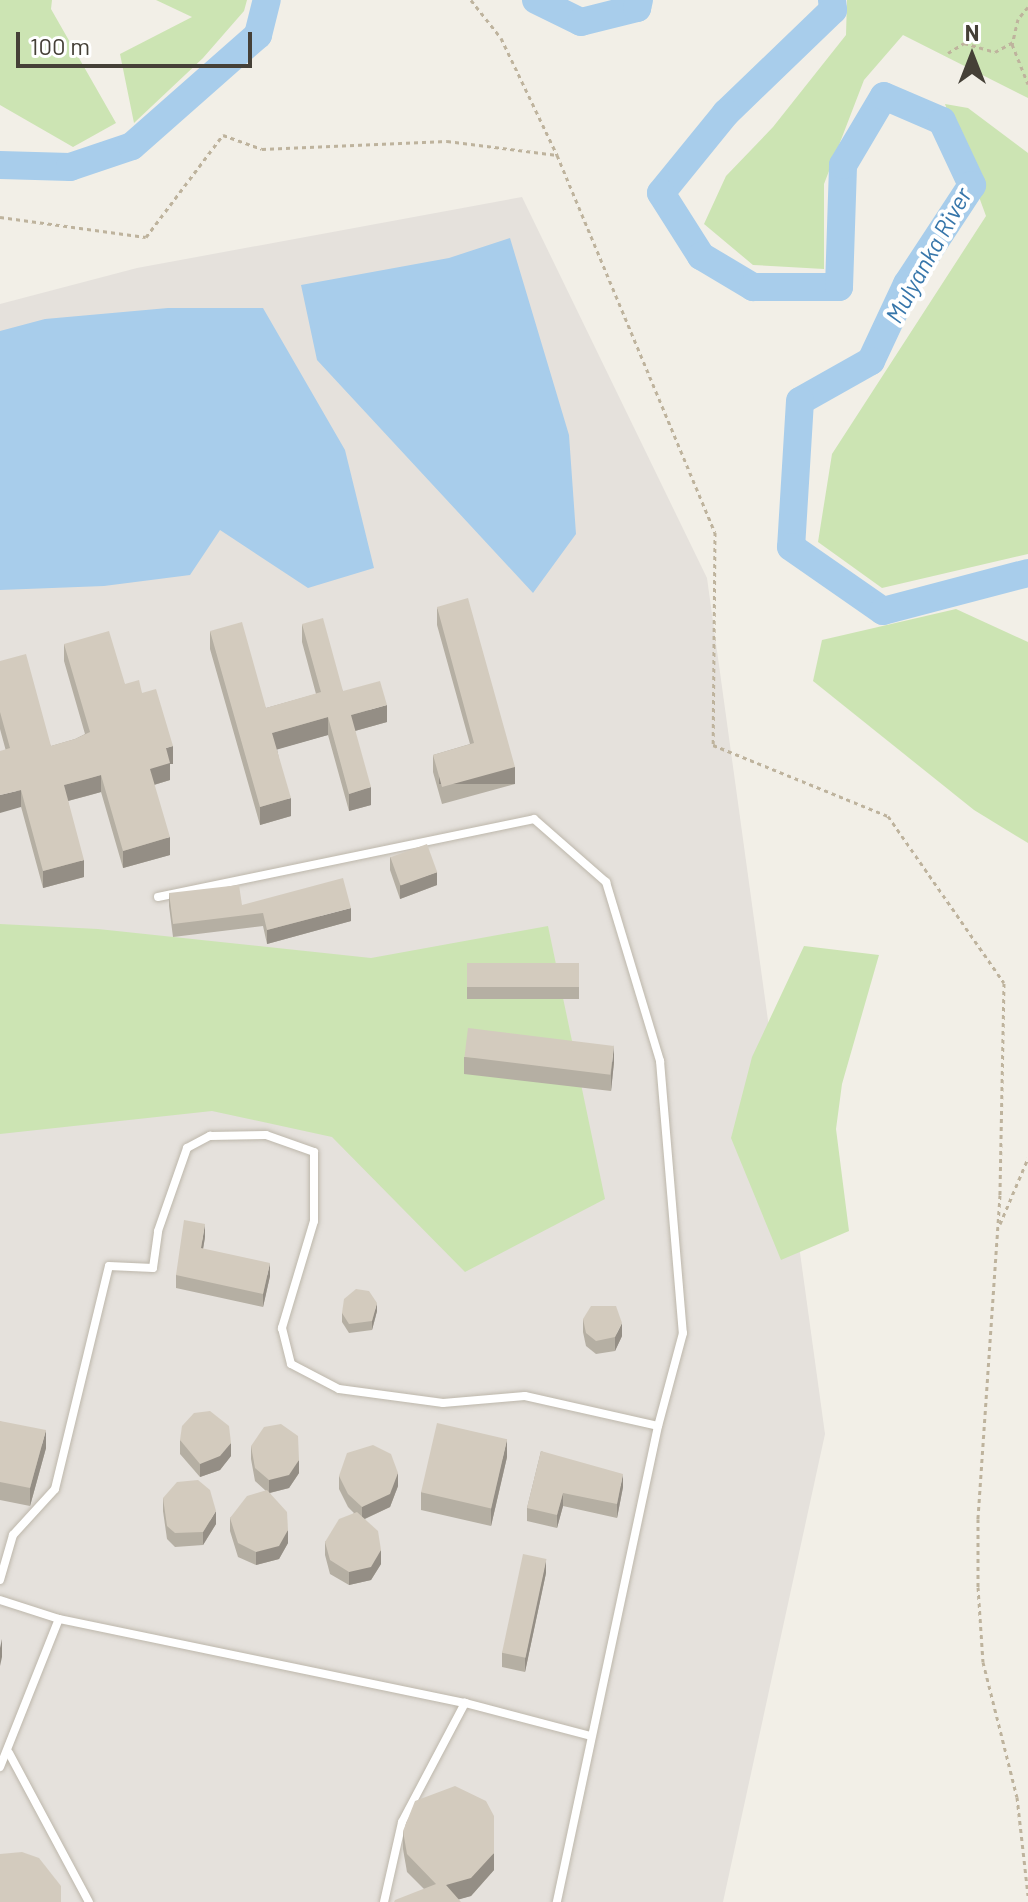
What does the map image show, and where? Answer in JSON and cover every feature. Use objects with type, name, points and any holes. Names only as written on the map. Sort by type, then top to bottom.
[{"type":"lane","points":[[158,897],[534,819],[606,882],[660,1061],[683,1333],[658,1426],[557,1902]]},
{"type":"lane","points":[[0,1580],[13,1535],[55,1489],[109,1266],[153,1268],[158,1231],[187,1148],[210,1136],[266,1135],[314,1152],[314,1221],[282,1328],[291,1364],[339,1389],[443,1403],[525,1396],[658,1426]]},
{"type":"lane","points":[[0,1600],[59,1619],[465,1703],[591,1736]]},
{"type":"lane","points":[[0,1767],[9,1753],[59,1619]]},
{"type":"lane","points":[[384,1902],[402,1822],[465,1703]]},
{"type":"lane","points":[[9,1753],[89,1902]]},
{"type":"path","points":[[471,0],[501,38],[557,155],[715,532],[713,745],[888,816],[1004,983],[998,1232],[978,1519],[978,1587],[983,1662],[1017,1797],[1028,1895]]},
{"type":"path","points":[[1028,7],[1018,19],[1013,42],[1028,84]]},
{"type":"path","points":[[948,53],[964,43],[995,52],[1013,42]]},
{"type":"path","points":[[0,217],[146,237],[223,135],[262,149],[447,141],[557,155]]},
{"type":"path","points":[[998,1232],[1028,1158]]},
{"type":"shaded area","points":[[522,197],[707,578],[825,1434],[723,1902],[0,1902],[0,304],[137,268]]},
{"type":"green space","points":[[0,0],[52,0],[51,9],[116,123],[73,147],[0,105]]},
{"type":"green space","points":[[156,0],[247,0],[244,11],[203,58],[134,123],[120,54],[192,17]]},
{"type":"green space","points":[[847,0],[1028,0],[1028,98],[903,35],[864,80],[824,184],[824,269],[753,265],[704,224],[726,176],[773,127],[846,35]]},
{"type":"green space","points":[[945,104],[968,108],[1028,153],[1028,554],[882,588],[818,542],[832,454],[986,216]]},
{"type":"green space","points":[[956,609],[1028,642],[1028,843],[974,810],[813,681],[822,640]]},
{"type":"green space","points":[[0,924],[98,929],[371,958],[548,926],[605,1199],[465,1272],[332,1137],[212,1111],[0,1134]]},
{"type":"green space","points":[[804,946],[879,955],[842,1084],[836,1129],[849,1231],[781,1260],[731,1138],[752,1057]]},
{"type":"water","points":[[510,238],[569,435],[576,534],[533,593],[317,360],[301,285],[449,258]]},
{"type":"water","points":[[168,308],[263,308],[345,450],[374,568],[308,588],[220,530],[190,575],[104,586],[0,590],[0,331],[45,319]]},
{"type":"building","points":[[468,598],[515,767],[442,787],[433,755],[474,743],[437,607]]},
{"type":"building","points":[[323,618],[343,691],[380,681],[387,705],[351,715],[371,787],[349,794],[328,717],[272,733],[291,798],[260,807],[210,631],[242,622],[266,708],[321,692],[302,624]]},
{"type":"building","points":[[109,631],[125,684],[139,680],[142,693],[156,689],[173,746],[166,748],[170,763],[150,769],[170,837],[123,851],[101,775],[64,785],[84,860],[43,871],[21,790],[0,795],[0,751],[10,748],[0,712],[0,661],[26,654],[51,746],[90,732],[64,644]]},
{"type":"building","points":[[427,844],[437,872],[401,886],[390,857]]},
{"type":"building","points":[[343,878],[351,908],[267,930],[263,913],[173,924],[169,893],[239,885],[242,905]]},
{"type":"building","points":[[467,963],[579,963],[579,987],[467,987]]},
{"type":"building","points":[[468,1028],[614,1046],[610,1075],[464,1057]]},
{"type":"building","points":[[184,1220],[205,1224],[201,1248],[270,1263],[263,1294],[176,1275]]},
{"type":"building","points":[[356,1289],[369,1291],[377,1303],[372,1321],[349,1324],[342,1313],[344,1299]]},
{"type":"building","points":[[591,1306],[616,1306],[622,1323],[615,1337],[596,1341],[586,1333],[583,1319]]},
{"type":"building","points":[[210,1411],[229,1426],[231,1443],[220,1456],[200,1464],[180,1440],[182,1426],[194,1413]]},
{"type":"building","points":[[0,1421],[46,1430],[30,1488],[0,1482]]},
{"type":"building","points":[[437,1423],[507,1439],[491,1508],[421,1492]]},
{"type":"building","points":[[281,1424],[298,1436],[299,1460],[289,1475],[269,1480],[255,1468],[251,1446],[264,1427]]},
{"type":"building","points":[[373,1445],[391,1454],[398,1473],[390,1494],[362,1507],[348,1494],[339,1476],[347,1453]]},
{"type":"building","points":[[541,1451],[623,1474],[617,1504],[563,1493],[557,1515],[527,1508]]},
{"type":"building","points":[[198,1480],[210,1490],[216,1511],[203,1532],[175,1533],[167,1526],[163,1498],[177,1482]]},
{"type":"building","points":[[267,1490],[287,1512],[288,1530],[279,1546],[256,1552],[238,1543],[230,1518],[247,1496]]},
{"type":"building","points":[[357,1512],[378,1531],[381,1550],[371,1567],[349,1572],[330,1560],[325,1542],[339,1519]]},
{"type":"building","points":[[523,1554],[546,1559],[525,1658],[502,1653]]},
{"type":"building","points":[[455,1786],[486,1801],[494,1816],[494,1853],[471,1878],[446,1885],[461,1902],[394,1902],[436,1884],[407,1854],[403,1831],[415,1801]]},
{"type":"building","points":[[22,1852],[39,1858],[61,1886],[61,1902],[0,1902],[0,1854]]},
{"type":"waterway","name":"Mulyanka River","points":[[0,165],[70,167],[132,146],[258,35],[267,0]]},
{"type":"waterway","name":"Mulyanka River","points":[[536,0],[581,22],[637,8],[639,0]]},
{"type":"waterway","name":"Mulyanka River","points":[[832,0],[833,10],[726,113],[661,193],[701,256],[753,287],[839,287],[843,165],[884,96],[942,121],[972,185],[907,284],[871,361],[800,401],[791,547],[883,611],[1028,573]]}]
